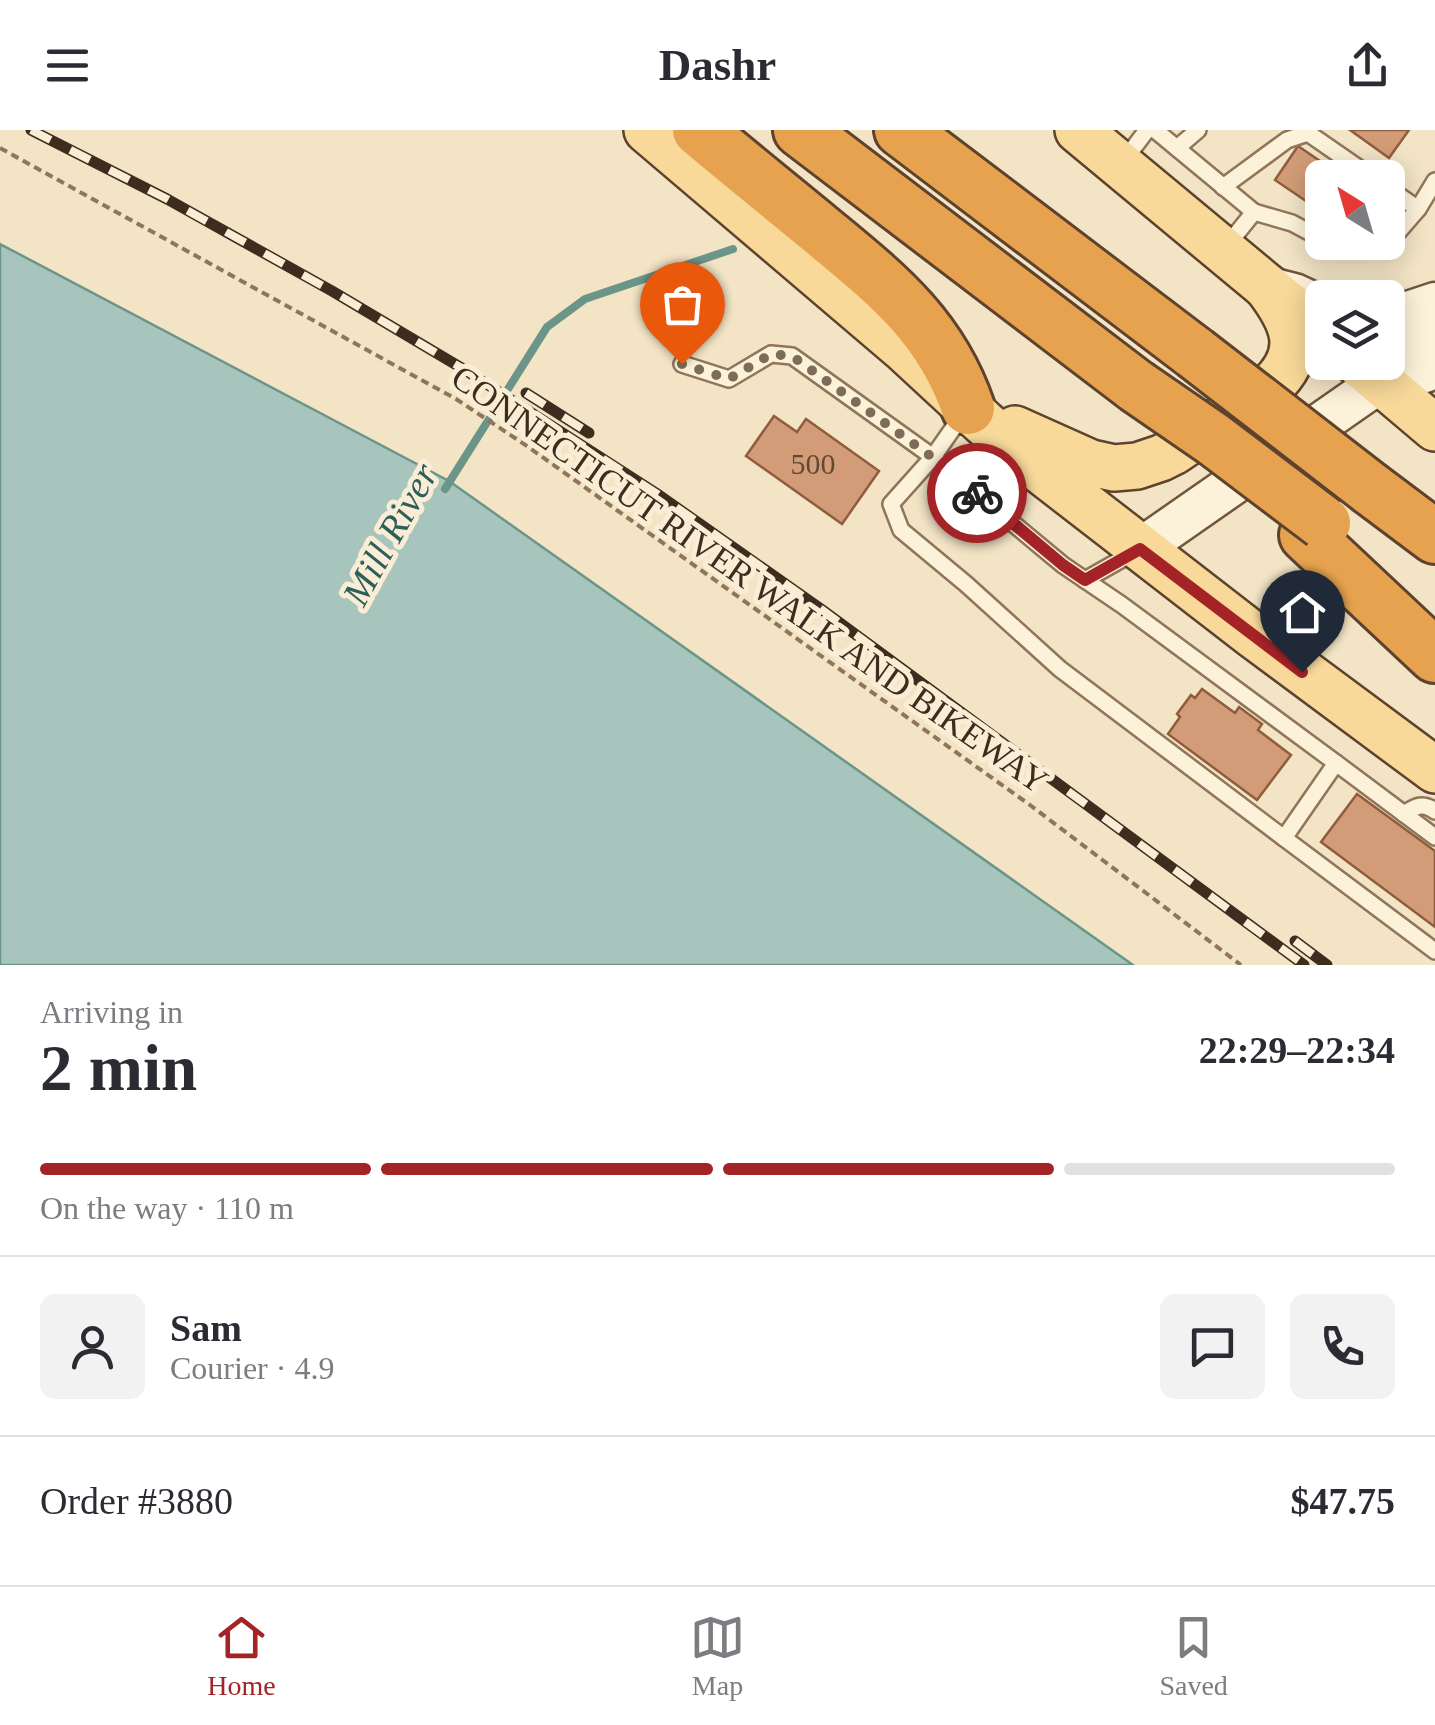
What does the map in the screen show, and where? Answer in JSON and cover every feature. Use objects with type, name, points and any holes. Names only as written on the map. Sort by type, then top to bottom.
[{"type":"highway","points":[[698,130],[862,264],[919,318],[955,376],[968,408]]},
{"type":"highway","points":[[800,130],[1136,386],[1315,529],[1435,607]]},
{"type":"highway","points":[[900,130],[1435,538]]},
{"type":"highway","points":[[938,130],[1047,242]]},
{"type":"highway","points":[[1315,529],[1435,656]]},
{"type":"main road","points":[[646,130],[903,348],[1032,464],[1435,770]]},
{"type":"main road","points":[[1078,130],[1305,319]]},
{"type":"main road","points":[[968,408],[1091,463],[1126,467],[1162,458],[1270,387],[1283,373],[1290,355],[1292,329],[1286,312],[1266,287]]},
{"type":"main road","points":[[1266,287],[1305,299]]},
{"type":"main road","points":[[1405,313],[1435,302]]},
{"type":"main road","points":[[1405,344],[1435,323]]},
{"type":"main road","points":[[1405,372],[1425,372],[1435,366]]},
{"type":"main road","points":[[1140,549],[1359,380]]},
{"type":"main road","points":[[1378,380],[1435,428]]},
{"type":"lane","points":[[1120,166],[1146,130]]},
{"type":"lane","points":[[1155,130],[1254,212],[1305,229]]},
{"type":"lane","points":[[1177,148],[1198,130]]},
{"type":"lane","points":[[1223,187],[1287,140],[1308,133],[1347,160]]},
{"type":"lane","points":[[1405,224],[1435,182]]},
{"type":"lane","points":[[1405,200],[1418,209]]},
{"type":"lane","points":[[1223,251],[1254,212]]},
{"type":"lane","points":[[682,364],[729,379],[771,354],[792,356],[932,457],[1063,565],[1435,837]]},
{"type":"lane","points":[[968,408],[890,504],[900,530],[1060,669],[1435,951]]},
{"type":"lane","points":[[1085,580],[1140,549]]},
{"type":"lane","points":[[1284,838],[1336,763]]},
{"type":"lane","points":[[1404,814],[1417,806],[1427,806],[1435,812]]},
{"type":"path","name":"CONNECTICUT RIVER WALK AND BIKEWAY","points":[[0,148],[456,399],[1030,805],[1242,965]]},
{"type":"water","points":[[0,244],[449,481],[1133,965],[0,965]]},
{"type":"building","points":[[1350,130],[1409,130],[1389,158]]},
{"type":"building","points":[[1298,146],[1319,160],[1305,160],[1305,200],[1275,180]]},
{"type":"building","points":[[774,416],[797,432],[806,419],[879,471],[842,524],[746,456]]},
{"type":"building","points":[[1202,689],[1235,713],[1239,707],[1262,724],[1258,730],[1291,755],[1257,800],[1168,734],[1191,695],[1195,698]]},
{"type":"building","points":[[1357,794],[1435,851],[1435,927],[1321,842]]},
{"type":"waterway","name":"Mill River","points":[[445,489],[547,327],[585,299],[733,249]]},
{"type":"railway","points":[[31,130],[167,199],[332,291],[465,370],[656,493],[821,609],[1304,965]]},
{"type":"railway","points":[[526,393],[589,433]]},
{"type":"railway","points":[[1295,941],[1327,965]]},
{"type":"way so far","points":[[682,364],[729,379],[771,354],[792,356],[977,493]]},
{"type":"route","points":[[977,493],[1085,580],[1140,549],[1302,672]]}]
